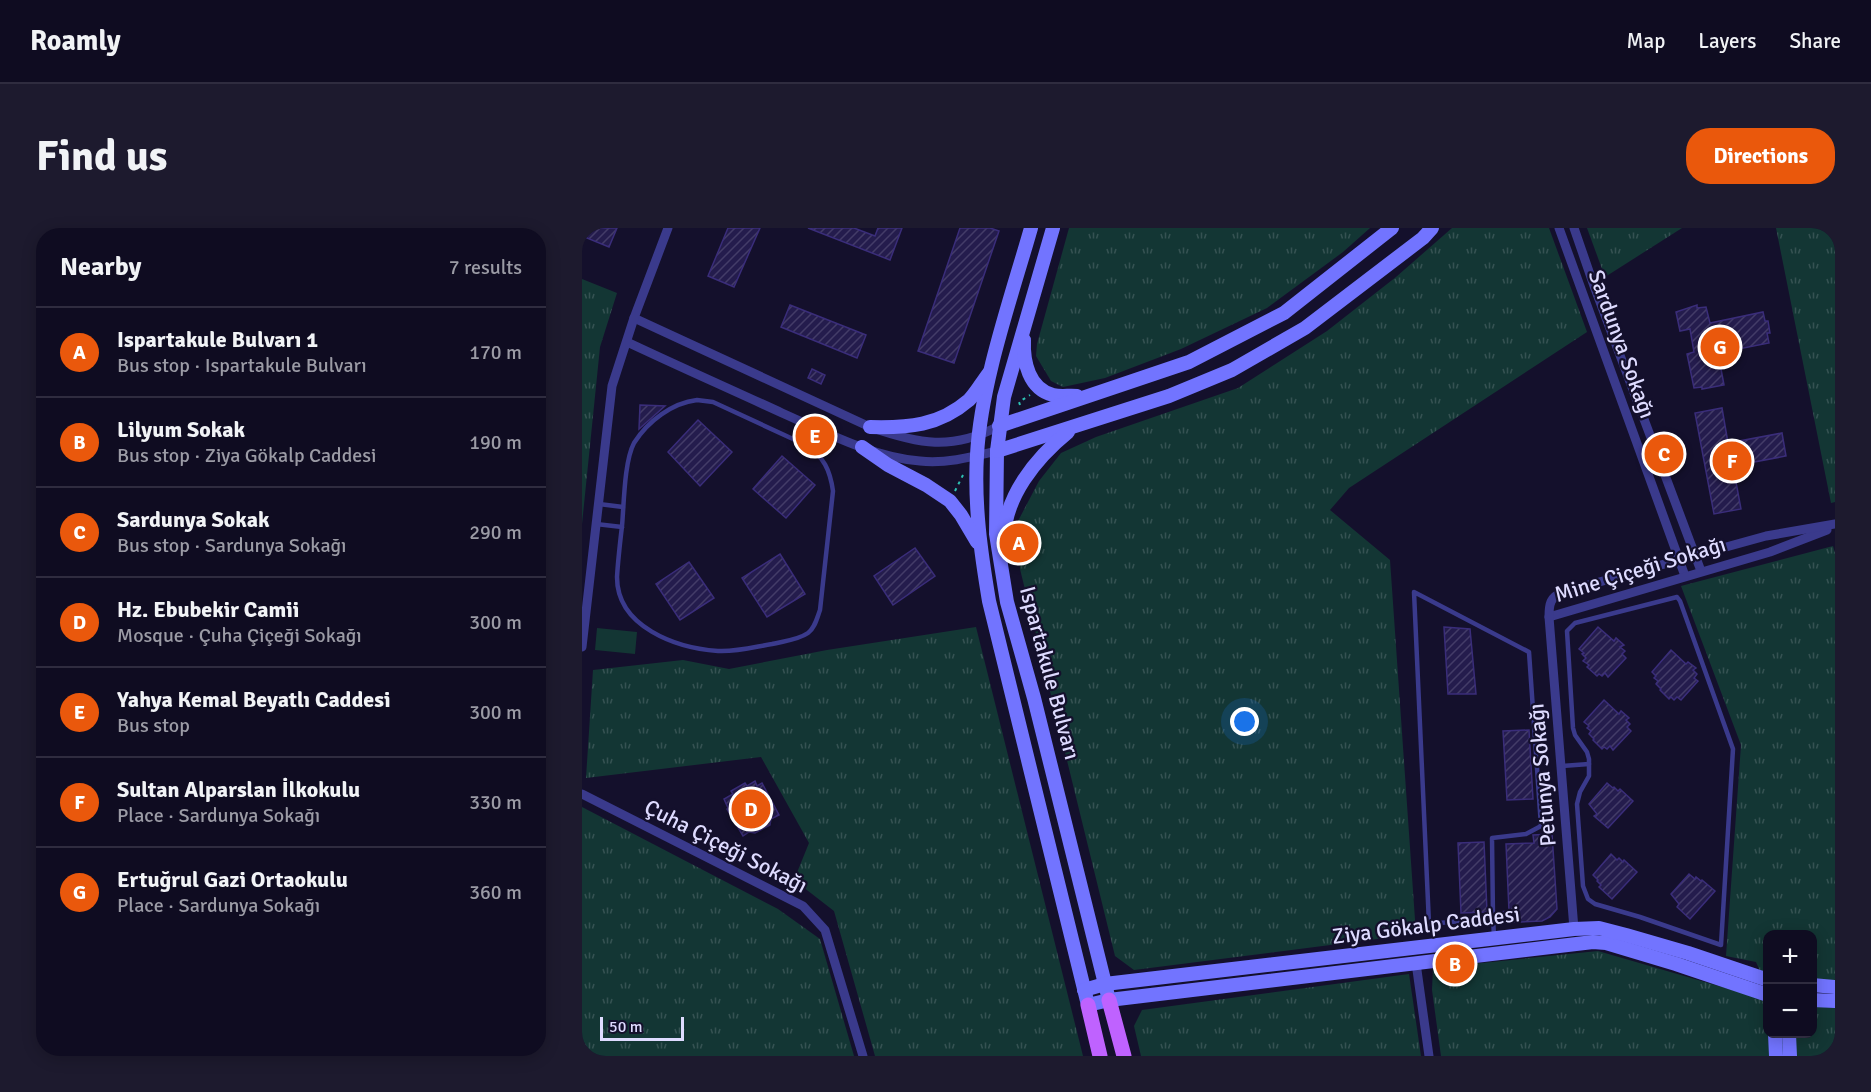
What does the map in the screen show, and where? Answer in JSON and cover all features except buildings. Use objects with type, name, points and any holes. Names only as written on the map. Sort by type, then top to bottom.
[{"type":"main road","name":"Ispartakule Bulvarı","points":[[1031,228],[992,369],[979,437],[977,515],[989,601],[1100,1056]]},
{"type":"main road","name":"Ispartakule Bulvarı","points":[[1053,228],[1004,397],[997,451],[996,534],[1003,585],[1034,698],[1124,1056]]},
{"type":"main road","points":[[999,426],[1189,362],[1284,313],[1392,228]]},
{"type":"main road","points":[[997,451],[1169,396],[1232,370],[1305,327],[1423,238],[1432,228]]},
{"type":"main road","points":[[1027,319],[1023,356],[1030,378],[1042,390],[1054,395],[1089,396]]},
{"type":"main road","points":[[870,427],[899,428],[924,425],[940,418],[969,399],[992,369]]},
{"type":"main road","points":[[1003,585],[1004,529],[1014,497],[1048,448],[1075,426]]},
{"type":"main road","points":[[862,447],[950,501],[961,514],[980,547]]},
{"type":"main road","name":"Ziya Gökalp Caddesi","points":[[1086,998],[1106,984],[1494,938],[1574,936],[1599,928],[1688,953],[1763,979]]},
{"type":"main road","points":[[1086,998],[1109,1000],[1416,963],[1574,936],[1676,964],[1763,994]]},
{"type":"main road","points":[[1414,948],[1416,963]]},
{"type":"main road","points":[[1817,985],[1835,987]]},
{"type":"main road","points":[[1817,1000],[1835,1001]]},
{"type":"main road","points":[[1775,1038],[1776,1056]]},
{"type":"main road","points":[[1789,1038],[1790,1056]]},
{"type":"street","points":[[582,647],[612,386],[634,318],[668,228]]},
{"type":"street","name":"Sardunya Sokağı","points":[[1559,228],[1685,576]]},
{"type":"street","name":"Sardunya Sokağı","points":[[1574,228],[1701,571]]},
{"type":"street","points":[[1591,316],[1602,308]]},
{"type":"street","points":[[634,318],[870,427],[904,439],[934,443],[956,442],[979,437],[999,426]]},
{"type":"street","points":[[627,342],[862,447],[891,456],[920,461],[938,461],[997,451]]},
{"type":"street","name":"Mine Çiçeği Sokağı","points":[[1835,525],[1770,552],[1548,617],[1549,605],[1556,595],[1766,536],[1835,525]]},
{"type":"street","name":"Petunya Sokağı","points":[[1548,617],[1562,766],[1574,936]]},
{"type":"street","name":"Çuha Çiçeği Sokağı","points":[[582,795],[803,906],[825,930],[863,1056]]},
{"type":"street","points":[[1416,963],[1429,1056]]},
{"type":"lane","points":[[685,401],[713,402],[806,445],[825,461],[831,475],[832,491],[820,610],[816,622],[809,633],[798,638],[743,650],[695,649],[677,644],[649,630],[629,614],[617,588],[623,507],[634,444],[652,422],[672,406],[685,401]]},
{"type":"lane","points":[[598,504],[623,507]]},
{"type":"lane","points":[[596,524],[622,527]]},
{"type":"lane","points":[[1493,918],[1429,924],[1414,592],[1529,652],[1541,826],[1526,834],[1492,838],[1494,938]]},
{"type":"lane","points":[[1677,597],[1733,749],[1721,945],[1595,904],[1588,899],[1583,886],[1577,804],[1580,792],[1589,776],[1589,764],[1587,752],[1573,728],[1567,631],[1575,622],[1677,597]]},
{"type":"lane","points":[[1562,766],[1589,764]]},
{"type":"path","points":[[1021,408],[1019,402],[1034,392]]},
{"type":"path","points":[[955,491],[965,472]]},
{"type":"green space","points":[[1069,228],[1370,228],[1343,252],[1267,308],[1181,349],[1105,378],[1063,387],[1051,381],[1036,356],[1037,344]]},
{"type":"green space","points":[[1452,228],[1549,228],[1587,332],[1349,488],[1330,510],[1390,560],[1416,934],[1134,970],[1115,956],[1020,569],[1018,521],[1039,481],[1061,453],[1096,437],[1238,388],[1327,331],[1396,277]]},
{"type":"green space","points":[[1587,228],[1682,228],[1605,277]]},
{"type":"green space","points":[[1776,228],[1835,228],[1835,502],[1831,503]]},
{"type":"green space","points":[[582,279],[617,293],[600,347],[582,524]]},
{"type":"green space","points":[[1833,546],[1835,553],[1835,981],[1817,979],[1817,930],[1763,930],[1763,971],[1760,971],[1756,962],[1726,956],[1741,745],[1681,586]]},
{"type":"green space","points":[[976,627],[1083,1056],[875,1056],[834,911],[794,880],[809,843],[761,757],[586,778],[593,670],[683,660],[729,669],[827,650]]},
{"type":"green space","points":[[597,628],[637,632],[635,654],[595,650]]},
{"type":"green space","points":[[582,807],[778,909],[820,939],[854,1056],[582,1056]]},
{"type":"green space","points":[[1598,951],[1763,999],[1763,1038],[1817,1038],[1817,1006],[1835,1008],[1835,1056],[1441,1056],[1432,990],[1433,968]]},
{"type":"green space","points":[[1409,974],[1421,1056],[1141,1056],[1134,1026],[1142,1010]]},
{"type":"place","name":"Ertuğrul Gazi Ortaokulu","points":[[1720,347]]},
{"type":"place","name":"Yahya Kemal Beyatlı Caddesi","points":[[815,436]]},
{"type":"place","name":"Sardunya Sokak","points":[[1664,454]]},
{"type":"place","name":"Sultan Alparslan İlkokulu","points":[[1732,461]]},
{"type":"place","name":"Ispartakule Bulvarı 1","points":[[1019,543]]},
{"type":"place","name":"Hz. Ebubekir Camii","points":[[751,809]]},
{"type":"place","name":"Lilyum Sokak","points":[[1455,964]]}]
